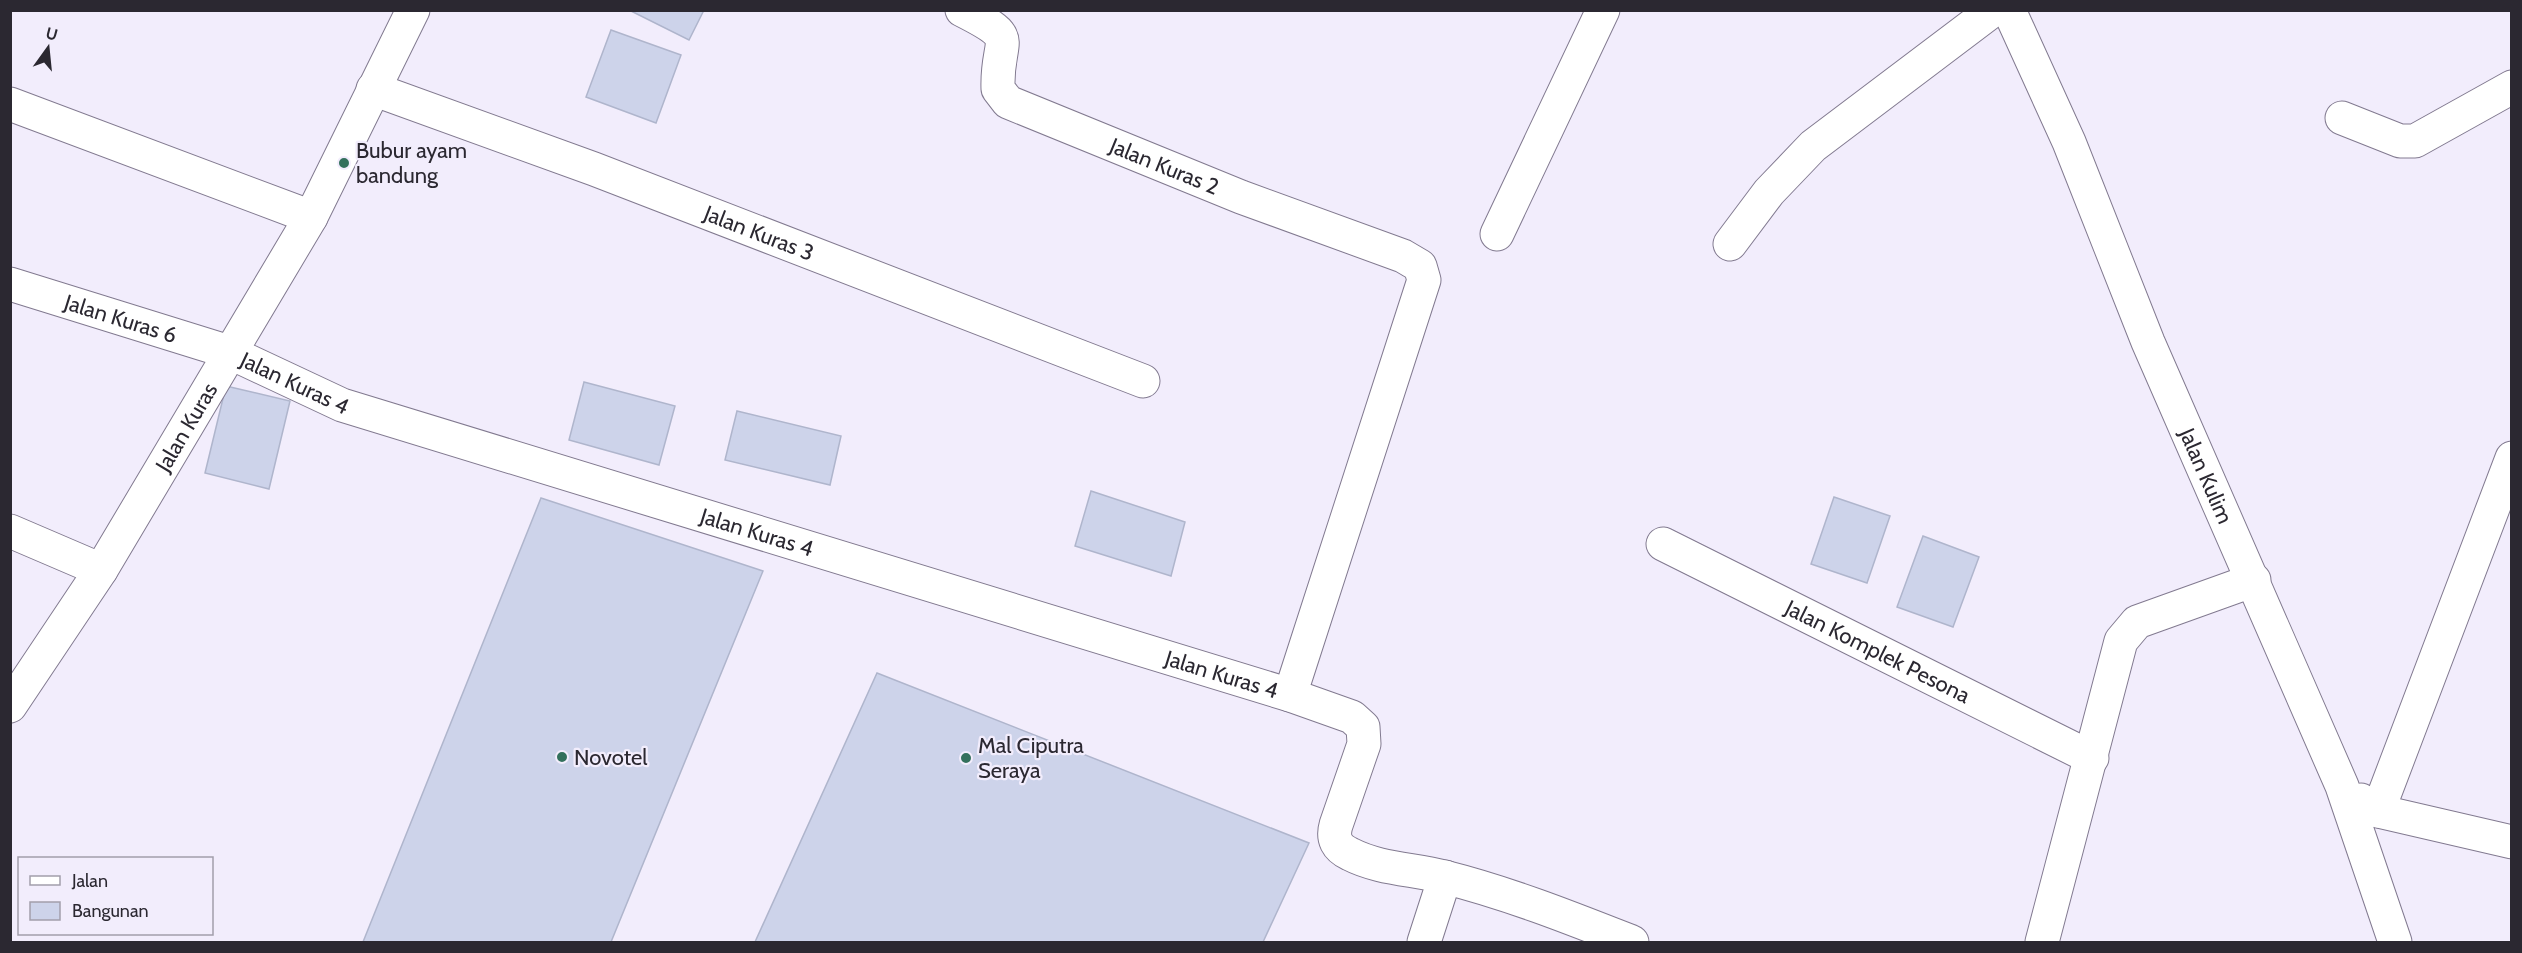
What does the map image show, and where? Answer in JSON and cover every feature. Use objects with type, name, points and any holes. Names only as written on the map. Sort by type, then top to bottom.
[{"type":"street","name":"Jalan Kuras","points":[[10,706],[101,570],[311,218],[413,10]]},
{"type":"street","name":"Jalan Kuras 2","points":[[962,10],[990,25],[1002,35],[998,89],[1008,102],[1252,201],[1409,259],[1420,267],[1424,280],[1290,695]]},
{"type":"street","points":[[1497,234],[1603,10]]},
{"type":"street","points":[[1730,244],[1769,192],[1813,146],[1993,10]]},
{"type":"street","name":"Jalan Kulim","points":[[2009,10],[2069,142],[2148,342],[2254,580],[2342,786],[2395,942]]},
{"type":"street","points":[[2342,118],[2400,141],[2415,141],[2511,87]]},
{"type":"street","name":"Jalan Kuras 3","points":[[373,89],[594,169],[1143,381]]},
{"type":"street","points":[[10,104],[311,218]]},
{"type":"street","name":"Jalan Kuras 6","points":[[10,284],[229,352]]},
{"type":"street","name":"Jalan Kuras 4","points":[[229,352],[342,405],[1290,695],[1352,717],[1363,727],[1364,744],[1333,835],[1339,847],[1350,854],[1379,865],[1445,877],[1632,942]]},
{"type":"street","points":[[2378,811],[2511,458]]},
{"type":"street","points":[[10,531],[101,570]]},
{"type":"street","name":"Jalan Komplek Pesona","points":[[1663,544],[2092,758]]},
{"type":"street","points":[[2042,942],[2092,758],[2117,653],[2128,631],[2137,622],[2254,580]]},
{"type":"street","points":[[2342,786],[2378,811],[2511,842]]},
{"type":"street","points":[[1424,942],[1445,877]]},
{"type":"building","points":[[629,10],[704,10],[689,40]]},
{"type":"building","points":[[611,30],[681,55],[656,123],[586,97]]},
{"type":"building","points":[[584,382],[675,406],[659,465],[569,440]]},
{"type":"building","points":[[226,386],[290,401],[269,489],[205,473]]},
{"type":"building","points":[[737,411],[841,436],[830,485],[725,460]]},
{"type":"building","points":[[1091,491],[1185,522],[1171,576],[1075,546]]},
{"type":"building","points":[[1834,497],[1890,516],[1867,583],[1811,564]]},
{"type":"building","name":"Novotel","points":[[541,498],[763,571],[611,942],[363,942]]},
{"type":"building","points":[[1923,536],[1979,557],[1953,627],[1897,607]]},
{"type":"building","name":"Mal Ciputra Seraya","points":[[877,673],[1309,843],[1263,942],[755,942]]},
{"type":"place","name":"Bubur ayam bandung","points":[[344,163]]},
{"type":"place","name":"Novotel","points":[[562,757]]},
{"type":"place","name":"Mal Ciputra Seraya","points":[[966,758]]}]
